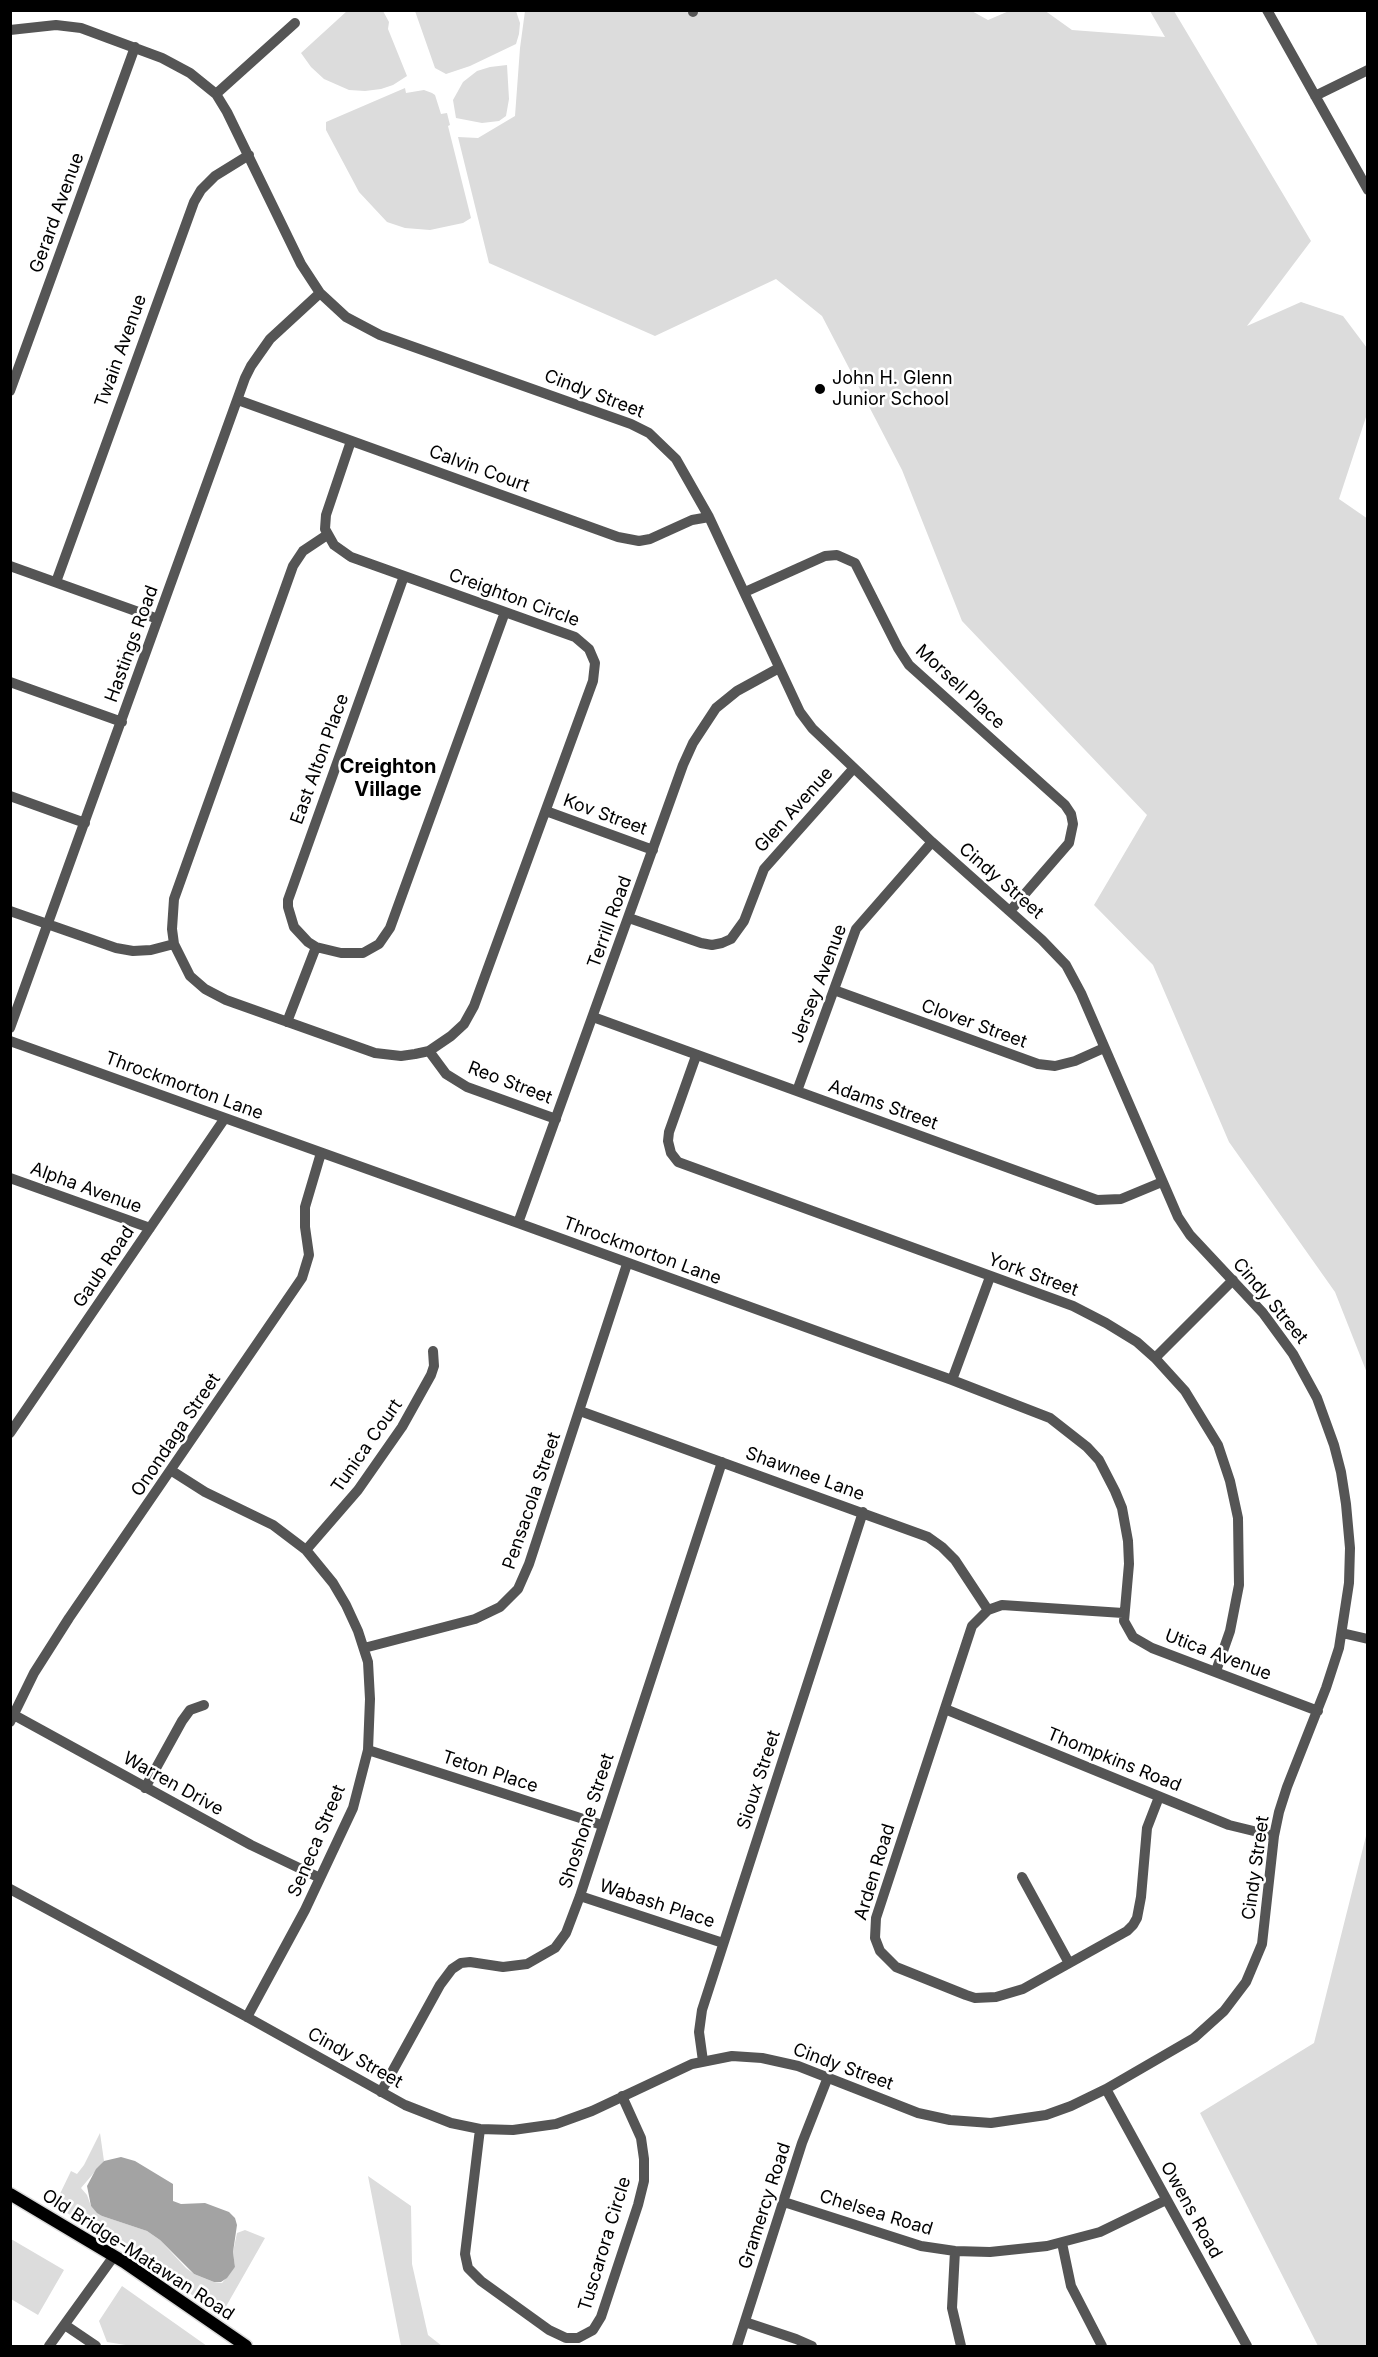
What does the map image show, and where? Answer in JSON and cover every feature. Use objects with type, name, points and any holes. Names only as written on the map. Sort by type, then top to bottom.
[{"type":"main road","name":"Old Bridge-Matawan Road","points":[[10,2194],[114,2256],[246,2346]]},
{"type":"street","points":[[1267,10],[1368,190]]},
{"type":"street","points":[[216,94],[295,23]]},
{"type":"street","name":"Cindy Street","points":[[10,30],[38,26],[66,26],[95,32],[177,65],[202,81],[216,94],[236,128],[301,264],[320,293],[346,317],[369,330],[632,424],[649,433],[676,459],[709,517],[800,712],[812,728],[932,842],[1042,939],[1066,965],[1081,993],[1178,1217],[1190,1235],[1263,1313],[1293,1354],[1317,1398],[1334,1445],[1345,1496],[1350,1548],[1349,1583],[1342,1632],[1318,1711],[1287,1787],[1274,1836],[1262,1944],[1252,1968],[1239,1992],[1219,2016],[1194,2038],[1106,2089],[1046,2115],[1008,2122],[950,2121],[918,2113],[798,2066],[762,2058],[732,2056],[703,2061],[670,2073],[556,2124],[513,2130],[480,2129],[428,2116],[10,1889]]},
{"type":"street","name":"Gerard Avenue","points":[[10,391],[135,47]]},
{"type":"street","points":[[1315,96],[1368,70]]},
{"type":"street","name":"Twain Avenue","points":[[56,582],[194,202],[201,190],[215,176],[249,155]]},
{"type":"street","name":"Hastings Road","points":[[10,1029],[251,366],[270,339],[320,293]]},
{"type":"street","name":"Calvin Court","points":[[238,400],[628,540],[650,539],[692,520],[709,517]]},
{"type":"street","points":[[327,536],[326,515],[351,441]]},
{"type":"street","name":"Creighton Circle","points":[[327,536],[345,554],[404,576],[582,640],[595,663],[593,681],[474,1006],[458,1030],[429,1051],[401,1056],[375,1053],[226,1000],[205,989],[190,976],[174,944],[172,929],[174,899],[293,566],[303,551],[327,536]]},
{"type":"street","name":"Morsell Place","points":[[745,592],[825,556],[837,555],[855,563],[909,665],[1065,805],[1071,814],[1073,825],[1069,843],[1010,911]]},
{"type":"street","points":[[10,566],[158,619]]},
{"type":"street","name":"East Alton Place","points":[[316,947],[299,934],[294,927],[288,900],[404,576]]},
{"type":"street","points":[[287,1022],[316,947],[340,953],[363,953],[386,937],[505,612]]},
{"type":"street","name":"Terrill Road","points":[[518,1223],[683,765],[703,726],[716,708],[737,691],[779,668]]},
{"type":"street","points":[[10,682],[122,722]]},
{"type":"street","name":"Glen Avenue","points":[[629,918],[701,943],[712,945],[731,939],[744,921],[764,869],[853,769]]},
{"type":"street","points":[[10,796],[85,823]]},
{"type":"street","name":"Kov Street","points":[[546,811],[653,850]]},
{"type":"street","name":"Jersey Avenue","points":[[797,1091],[856,929],[932,842]]},
{"type":"street","points":[[10,911],[116,948],[133,951],[151,950],[174,944]]},
{"type":"street","name":"Clover Street","points":[[834,990],[1038,1065],[1055,1066],[1076,1061],[1104,1048]]},
{"type":"street","name":"Adams Street","points":[[593,1017],[1097,1200],[1121,1199],[1162,1182]]},
{"type":"street","name":"Throckmorton Lane","points":[[10,1041],[952,1380],[1050,1418],[1076,1437],[1099,1460],[1115,1491],[1127,1532],[1129,1564],[1123,1613]]},
{"type":"street","name":"Reo Street","points":[[429,1051],[439,1066],[455,1080],[484,1094],[556,1119]]},
{"type":"street","name":"York Street","points":[[696,1056],[669,1132],[668,1141],[671,1153],[678,1162],[1090,1314],[1122,1332],[1155,1358],[1185,1391],[1209,1428],[1224,1462],[1236,1509],[1240,1544],[1239,1585],[1230,1631],[1216,1671]]},
{"type":"street","name":"Gaub Road","points":[[10,1433],[225,1119]]},
{"type":"street","name":"Onondaga Street","points":[[12,1718],[34,1673],[58,1636],[302,1278],[309,1255],[304,1227],[305,1207],[321,1153]]},
{"type":"street","name":"Alpha Avenue","points":[[10,1178],[150,1228]]},
{"type":"street","name":"Pensacola Street","points":[[364,1648],[475,1619],[488,1614],[518,1589],[527,1570],[627,1264]]},
{"type":"street","points":[[952,1380],[990,1277]]},
{"type":"street","points":[[1155,1358],[1233,1280]]},
{"type":"street","name":"Tunica Court","points":[[306,1550],[358,1490],[402,1427],[431,1375],[434,1366],[433,1351]]},
{"type":"street","name":"Shawnee Lane","points":[[580,1411],[928,1537],[955,1560],[988,1610]]},
{"type":"street","name":"Shoshone Street","points":[[381,2092],[448,1973],[461,1964],[511,1967],[527,1964],[543,1957],[555,1948],[566,1933],[722,1462]]},
{"type":"street","name":"Seneca Street","points":[[172,1471],[205,1492],[273,1525],[306,1550],[329,1578],[346,1605],[364,1648],[370,1699],[368,1750],[352,1808],[287,1945],[247,2017]]},
{"type":"street","name":"Sioux Street","points":[[703,2061],[699,2032],[700,2017],[863,1512]]},
{"type":"street","points":[[988,1610],[1002,1605],[1123,1613]]},
{"type":"street","name":"Arden Road","points":[[988,1610],[972,1626],[876,1918],[875,1938],[880,1951],[896,1967],[975,1998],[1015,1993],[1127,1931],[1137,1918],[1147,1828],[1159,1797]]},
{"type":"street","name":"Utica Avenue","points":[[1123,1613],[1127,1629],[1143,1644],[1318,1711]]},
{"type":"street","points":[[1342,1632],[1368,1639]]},
{"type":"street","points":[[145,1788],[182,1721],[190,1710],[204,1705]]},
{"type":"street","name":"Thompkins Road","points":[[945,1709],[1229,1825],[1274,1836]]},
{"type":"street","name":"Warren Drive","points":[[12,1718],[251,1845],[320,1878]]},
{"type":"street","name":"Teton Place","points":[[368,1750],[602,1825]]},
{"type":"street","points":[[1022,1876],[1069,1963]]},
{"type":"street","name":"Wabash Place","points":[[580,1896],[723,1943]]},
{"type":"street","name":"Gramercy Road","points":[[737,2346],[802,2143],[828,2077]]},
{"type":"street","name":"Owens Road","points":[[1106,2089],[1247,2346]]},
{"type":"street","name":"Tuscarora Circle","points":[[480,2129],[465,2254],[468,2268],[481,2281],[549,2330],[566,2338],[578,2338],[593,2330],[601,2317],[644,2181],[641,2138],[622,2096]]},
{"type":"street","name":"Chelsea Road","points":[[784,2202],[921,2246],[955,2251],[1004,2251],[1062,2242],[1112,2227],[1166,2200]]},
{"type":"street","points":[[1062,2242],[1071,2286],[1102,2346]]},
{"type":"street","points":[[955,2251],[952,2308],[961,2346]]},
{"type":"street","points":[[49,2346],[114,2256]]},
{"type":"street","points":[[745,2322],[796,2338],[812,2346]]},
{"type":"street","points":[[65,2325],[96,2346]]},
{"type":"shaded area","points":[[970,10],[988,20],[1009,11],[1044,10],[1072,30],[1165,37],[1150,11],[1174,11],[1311,241],[1247,326],[1301,302],[1343,316],[1367,348],[1367,414],[1339,499],[1368,519],[1367,1373],[1335,1292],[1229,1142],[1153,965],[1094,905],[1147,815],[962,621],[902,470],[822,316],[776,279],[655,336],[489,263],[458,137],[478,138],[515,116],[525,11]]},
{"type":"shaded area","points":[[347,11],[383,11],[389,22],[388,29],[407,76],[381,89],[349,90],[324,79],[311,67],[301,53]]},
{"type":"shaded area","points":[[415,11],[516,11],[520,23],[519,34],[516,44],[470,66],[446,74],[435,68]]},
{"type":"shaded area","points":[[507,65],[509,99],[506,116],[499,121],[482,123],[456,118],[453,100],[463,82],[477,71]]},
{"type":"shaded area","points":[[405,88],[406,93],[424,90],[432,93],[435,95],[441,114],[447,113],[450,125],[448,126],[471,218],[463,223],[430,230],[405,228],[387,222],[359,192],[326,130],[326,122]]},
{"type":"shaded area","points":[[1367,1832],[1367,2346],[1318,2346],[1200,2113],[1314,2043]]},
{"type":"shaded area","points":[[100,2133],[104,2161],[81,2188],[87,2195],[91,2206],[102,2216],[147,2231],[160,2240],[186,2268],[214,2282],[222,2283],[235,2267],[233,2252],[237,2233],[245,2230],[265,2238],[224,2310],[213,2310],[138,2256],[57,2207],[57,2200],[71,2171],[77,2174],[84,2165]]},
{"type":"shaded area","points":[[121,2157],[135,2161],[173,2184],[173,2201],[181,2204],[205,2203],[229,2212],[235,2218],[237,2225],[233,2252],[235,2267],[227,2278],[221,2282],[214,2282],[194,2274],[160,2240],[147,2231],[97,2213],[91,2206],[87,2186],[96,2169],[104,2161]]},
{"type":"shaded area","points":[[368,2176],[411,2206],[412,2264],[428,2335],[442,2346],[401,2346]]},
{"type":"shaded area","points":[[11,2239],[64,2270],[38,2315],[11,2299]]},
{"type":"shaded area","points":[[122,2286],[207,2346],[132,2346],[107,2342],[99,2321]]},
{"type":"place","name":"John H. Glenn Junior School","points":[[820,389]]},
{"type":"district","name":"Creighton Village","points":[[388,778]]}]
